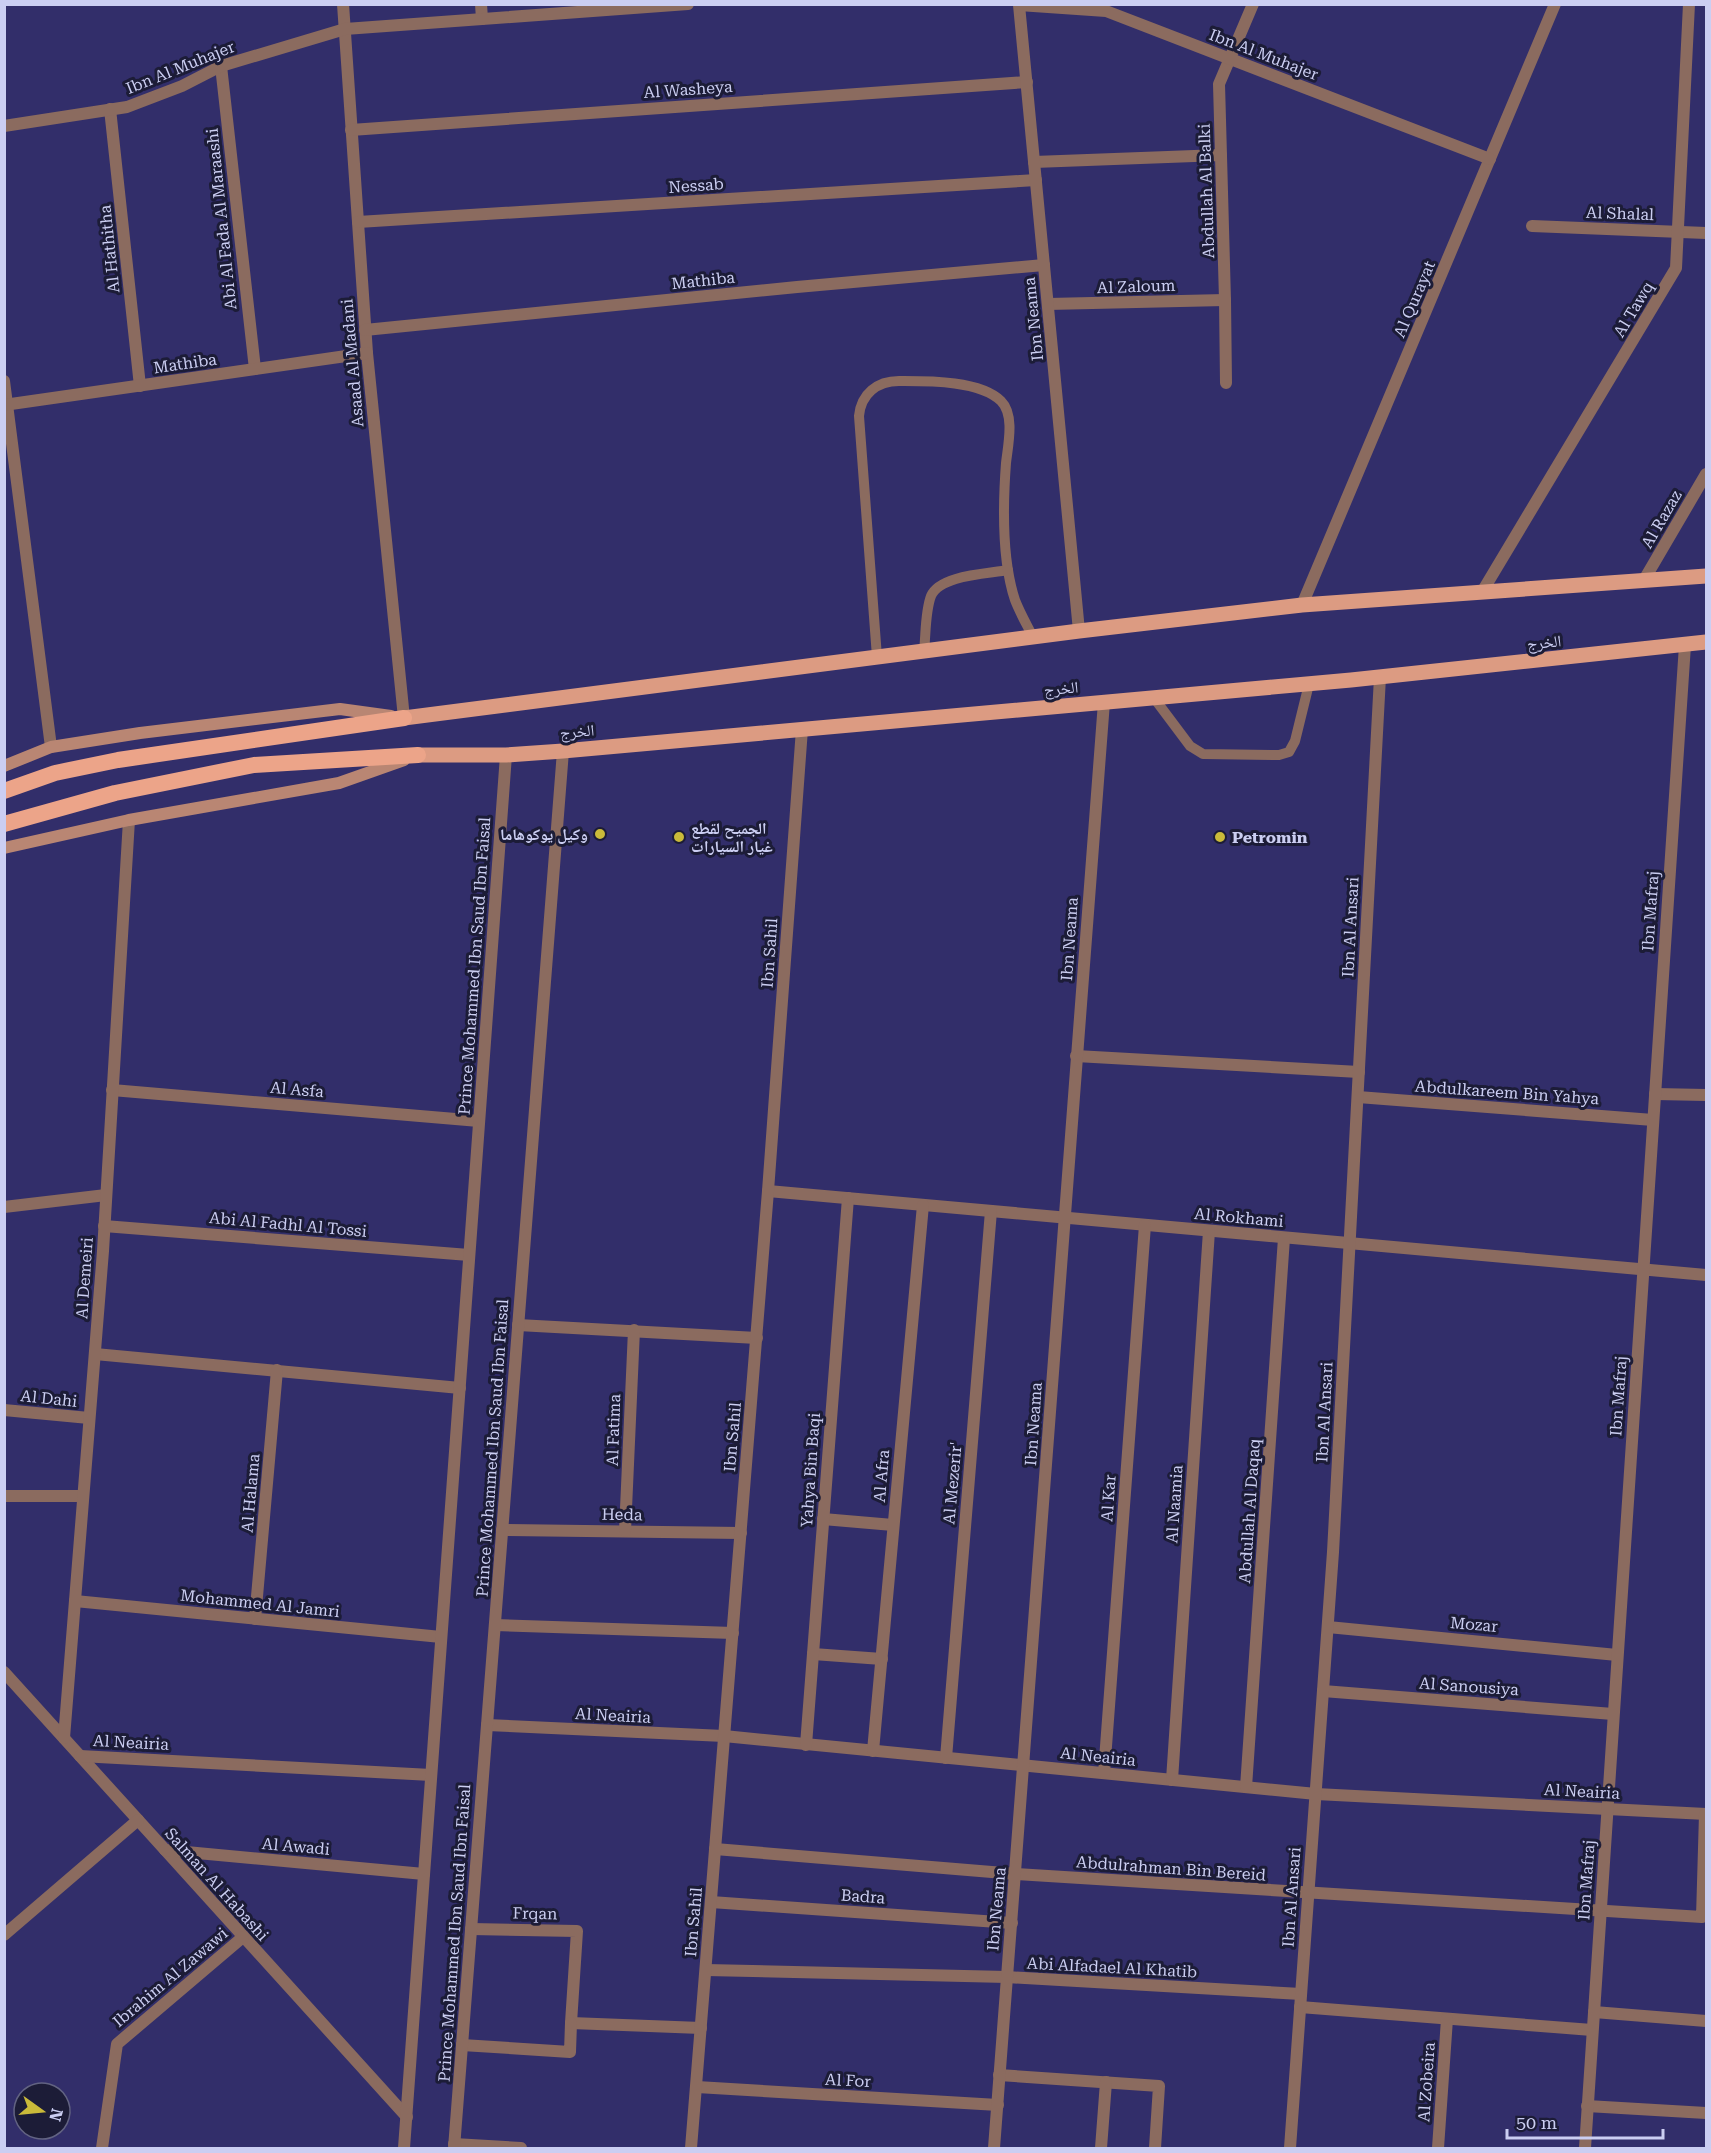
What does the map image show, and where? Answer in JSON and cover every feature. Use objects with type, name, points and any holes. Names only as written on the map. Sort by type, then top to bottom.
[{"type":"highway","points":[[4,791],[55,773],[108,762],[404,718]]},
{"type":"highway","points":[[4,824],[115,793],[254,765],[418,756]]},
{"type":"main road","points":[[4,766],[51,747],[140,733],[340,709],[404,718],[1079,631],[1302,605],[1707,576]]},
{"type":"main road","name":"الخرج","points":[[418,756],[563,751],[1309,684],[1707,642]]},
{"type":"main road","points":[[4,848],[129,820],[339,783],[418,756]]},
{"type":"street","name":"Asaad Al Madani","points":[[343,4],[365,330],[404,718]]},
{"type":"street","points":[[481,4],[482,19]]},
{"type":"street","name":"Ibn Al Muhajer","points":[[4,126],[126,107],[182,86],[221,66],[345,29],[613,7],[688,4]]},
{"type":"street","name":"Ibn Al Muhajer","points":[[1020,4],[1106,8],[1231,60],[1490,159]]},
{"type":"street","name":"Ibn Neama","points":[[1020,4],[1079,631]]},
{"type":"street","name":"Abdullah Al Balki","points":[[1226,383],[1226,300],[1219,84],[1253,4]]},
{"type":"street","name":"Al Qurayat","points":[[1302,605],[1555,4]]},
{"type":"street","name":"Al Tawq","points":[[1482,592],[1676,268],[1689,4]]},
{"type":"street","name":"Abi Al Fada Al Maraashi","points":[[221,66],[255,369]]},
{"type":"street","name":"Al Washeya","points":[[351,130],[1027,82]]},
{"type":"street","name":"Al Hathitha","points":[[110,109],[140,386]]},
{"type":"street","points":[[1034,162],[1221,155]]},
{"type":"street","name":"Nessab","points":[[358,222],[1036,180]]},
{"type":"street","name":"Al Shalal","points":[[1532,226],[1707,233]]},
{"type":"street","name":"Mathiba","points":[[365,330],[797,287],[1044,266]]},
{"type":"street","name":"Al Zaloum","points":[[1048,304],[1226,300]]},
{"type":"street","name":"Mathiba","points":[[6,404],[367,353]]},
{"type":"street","points":[[4,381],[51,747]]},
{"type":"street","name":"Al Razaz","points":[[1644,580],[1707,474]]},
{"type":"street","name":"Ibn Mafraj","points":[[1585,2148],[1685,645]]},
{"type":"street","name":"Ibn Al Ansari","points":[[1290,2148],[1328,1627],[1380,677]]},
{"type":"street","name":"Ibn Neama","points":[[994,2148],[1025,1766],[1104,702]]},
{"type":"street","name":"Ibn Sahil","points":[[692,2148],[768,1191],[802,729]]},
{"type":"street","name":"Prince Mohammed Ibn Saud Ibn Faisal","points":[[454,2146],[563,751]]},
{"type":"street","name":"Prince Mohammed Ibn Saud Ibn Faisal","points":[[404,2148],[506,754]]},
{"type":"street","name":"Al Demeiri","points":[[64,1738],[95,1354],[129,820]]},
{"type":"street","points":[[1076,1056],[1359,1072]]},
{"type":"street","name":"Al Asfa","points":[[112,1090],[479,1121]]},
{"type":"street","points":[[1655,1094],[1707,1095]]},
{"type":"street","name":"Abdulkareem Bin Yahya","points":[[1358,1097],[1653,1120]]},
{"type":"street","name":"Al Rokhami","points":[[768,1191],[1707,1275]]},
{"type":"street","points":[[4,1220],[5,1206],[106,1196]]},
{"type":"street","name":"Yahya Bin Baqi","points":[[806,1745],[848,1198]]},
{"type":"street","name":"Al Afra","points":[[873,1751],[923,1205]]},
{"type":"street","name":"Al Mezerir'","points":[[946,1758],[991,1211]]},
{"type":"street","name":"Al Kar","points":[[1104,1773],[1145,1225]]},
{"type":"street","name":"Abi Al Fadhl Al Tossi","points":[[104,1226],[469,1255]]},
{"type":"street","name":"Al Naamia","points":[[1172,1780],[1209,1231]]},
{"type":"street","name":"Abdullah Al Daqaq","points":[[1246,1787],[1284,1238]]},
{"type":"street","points":[[518,1325],[756,1338]]},
{"type":"street","name":"Al Fatima","points":[[625,1531],[634,1330]]},
{"type":"street","points":[[95,1354],[460,1388]]},
{"type":"street","name":"Al Halama","points":[[255,1619],[277,1371]]},
{"type":"street","name":"Al Dahi","points":[[4,1410],[89,1418]]},
{"type":"street","points":[[4,1496],[83,1496]]},
{"type":"street","points":[[823,1519],[893,1525]]},
{"type":"street","name":"Heda","points":[[502,1530],[741,1533]]},
{"type":"street","name":"Mohammed Al Jamri","points":[[75,1601],[441,1638]]},
{"type":"street","points":[[495,1625],[733,1634]]},
{"type":"street","name":"Mozar","points":[[1328,1627],[1617,1655]]},
{"type":"street","points":[[813,1654],[882,1659]]},
{"type":"street","name":"Salman Al Habashi","points":[[4,1672],[406,2117]]},
{"type":"street","name":"Al Sanousiya","points":[[1323,1691],[1613,1714]]},
{"type":"street","name":"Al Neairia","points":[[487,1725],[724,1737],[1316,1794],[1706,1814]]},
{"type":"street","name":"Al Neairia","points":[[80,1756],[431,1775]]},
{"type":"street","name":"Abdulrahman Bin Bereid","points":[[715,1849],[1016,1874],[1702,1917],[1706,1814]]},
{"type":"street","points":[[4,1935],[138,1820]]},
{"type":"street","name":"Al Awadi","points":[[165,1850],[424,1874]]},
{"type":"street","name":"Badra","points":[[711,1902],[1012,1923]]},
{"type":"street","name":"Frqan","points":[[462,2046],[570,2052],[578,1931],[471,1929]]},
{"type":"street","name":"Ibrahim Al Zawawi","points":[[102,2148],[117,2044],[243,1937]]},
{"type":"street","name":"Abi Alfadael Al Khatib","points":[[706,1971],[1007,1977],[1301,1994]]},
{"type":"street","points":[[1300,2007],[1592,2030]]},
{"type":"street","points":[[1594,2012],[1707,2021]]},
{"type":"street","name":"Al Zobeira","points":[[1438,2148],[1447,2019]]},
{"type":"street","points":[[571,2023],[701,2028]]},
{"type":"street","points":[[999,2075],[1159,2086],[1155,2148]]},
{"type":"street","points":[[1101,2148],[1106,2082]]},
{"type":"street","name":"Al For","points":[[697,2087],[998,2105]]},
{"type":"street","points":[[1587,2106],[1707,2113]]},
{"type":"street","points":[[454,2146],[521,2148]]},
{"type":"lane","points":[[877,657],[858,430],[860,408],[865,396],[873,388],[891,381],[934,381],[988,392],[1001,401],[1007,411],[1009,428],[1004,490],[1008,570],[1015,599],[1033,637]]},
{"type":"lane","points":[[924,651],[928,607],[938,587],[948,581],[1008,570]]},
{"type":"lane","points":[[1154,698],[1190,746],[1203,754],[1279,755],[1289,752],[1295,741],[1309,684]]},
{"type":"place","name":"وكيل يوكوهاما","points":[[600,834]]},
{"type":"place","name":"الجميح لقطع غيار السيارات","points":[[679,837]]},
{"type":"place","name":"Petromin","points":[[1220,837]]}]
